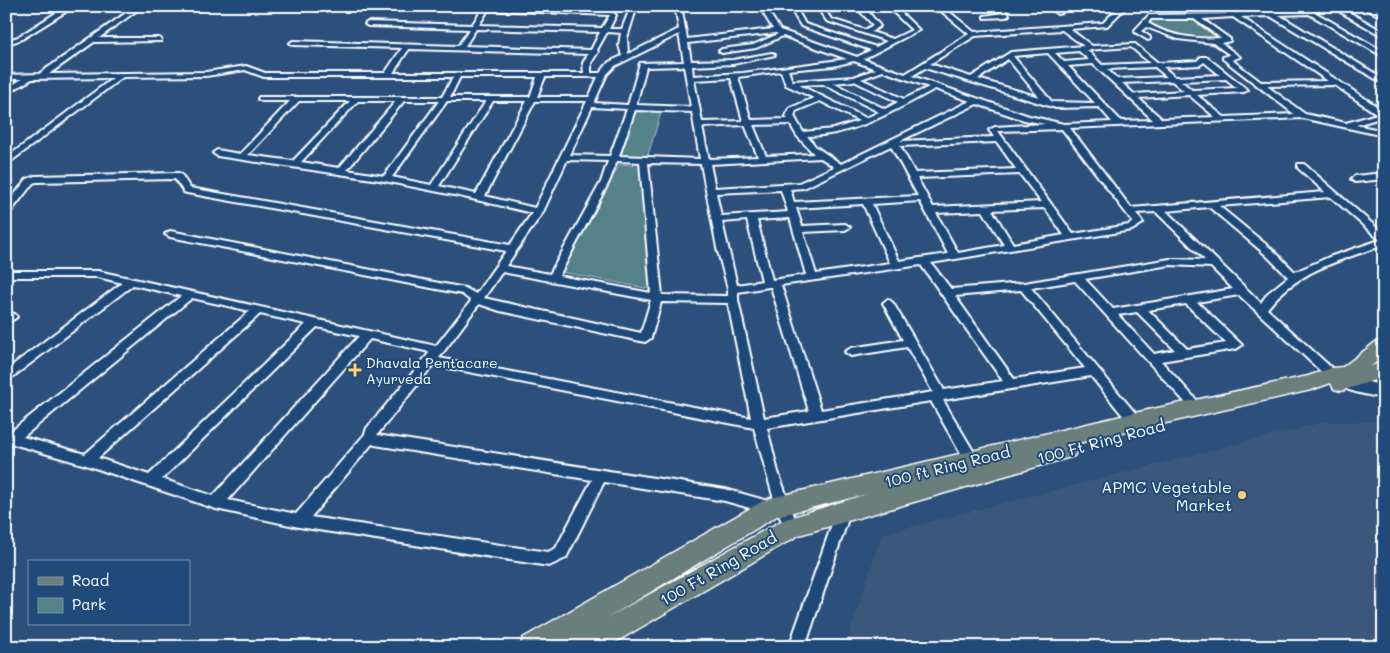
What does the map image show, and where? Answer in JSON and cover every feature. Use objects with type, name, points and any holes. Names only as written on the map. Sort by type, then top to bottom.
[{"type":"main road","name":"100 ft Ring Road","points":[[533,647],[776,506],[971,459],[1137,425],[1197,408],[1311,383],[1340,379],[1384,346]]},
{"type":"main road","name":"100 Ft Ring Road","points":[[590,645],[791,527],[1137,425],[1379,371],[1384,367]]},
{"type":"street","points":[[6,44],[20,38],[72,6]]},
{"type":"street","points":[[40,77],[140,6]]},
{"type":"street","points":[[420,6],[608,12],[612,15],[595,52],[587,63],[588,75]]},
{"type":"street","points":[[553,278],[605,182],[632,107],[633,62],[622,47],[634,6]]},
{"type":"street","points":[[678,6],[716,220],[776,506],[791,527]]},
{"type":"street","points":[[762,6],[780,32]]},
{"type":"street","points":[[792,6],[803,25],[877,50]]},
{"type":"street","points":[[820,8],[870,6]]},
{"type":"street","points":[[690,78],[734,76],[856,60],[916,30],[890,6]]},
{"type":"street","points":[[938,6],[973,34]]},
{"type":"street","points":[[986,17],[1006,15],[998,6]]},
{"type":"street","points":[[1050,6],[1059,13]]},
{"type":"street","points":[[905,77],[973,34],[1107,24],[1124,6]]},
{"type":"street","points":[[1220,6],[1384,114]]},
{"type":"street","points":[[1259,6],[1384,82]]},
{"type":"street","points":[[1300,6],[1383,53]]},
{"type":"street","points":[[1333,6],[1384,35]]},
{"type":"street","points":[[1364,6],[1384,16]]},
{"type":"street","points":[[860,7],[877,26],[865,32]]},
{"type":"street","points":[[820,8],[829,20],[892,41]]},
{"type":"street","points":[[460,48],[486,9]]},
{"type":"street","points":[[1148,38],[1137,31],[1145,25],[1147,17],[1235,16],[1309,12]]},
{"type":"street","points":[[844,16],[854,28]]},
{"type":"street","points":[[1352,16],[1384,28]]},
{"type":"street","points":[[1145,25],[1191,40],[1228,40],[1195,17]]},
{"type":"street","points":[[368,24],[626,32]]},
{"type":"street","points":[[1064,28],[1086,48],[1098,64],[1161,123]]},
{"type":"street","points":[[499,268],[657,298],[733,294],[772,283],[1011,248],[1071,238],[1136,225],[1138,223],[1064,126],[1027,118],[780,32],[715,38],[683,36],[633,62]]},
{"type":"street","points":[[722,51],[761,44],[780,32]]},
{"type":"street","points":[[715,38],[727,62]]},
{"type":"street","points":[[92,40],[159,40]]},
{"type":"street","points":[[1203,58],[1236,57],[1215,41]]},
{"type":"street","points":[[293,43],[595,52]]},
{"type":"street","points":[[761,44],[772,55],[793,67]]},
{"type":"street","points":[[973,79],[1016,52],[1133,45],[1223,120]]},
{"type":"street","points":[[387,76],[407,46]]},
{"type":"street","points":[[1050,51],[1120,125]]},
{"type":"street","points":[[299,521],[370,437],[372,432],[477,300],[513,249],[538,212],[603,75],[612,64],[633,62],[688,65],[727,62],[772,55]]},
{"type":"street","points":[[1009,56],[1047,102]]},
{"type":"street","points":[[1061,64],[1200,63],[1203,58]]},
{"type":"street","points":[[1132,96],[1244,90],[1203,58]]},
{"type":"street","points":[[1226,58],[1302,116]]},
{"type":"street","points":[[924,65],[1056,106],[1100,105]]},
{"type":"street","points":[[6,77],[206,74],[246,68],[264,75],[603,75]]},
{"type":"street","points":[[784,68],[789,83],[864,120]]},
{"type":"street","points":[[789,83],[855,79],[882,69]]},
{"type":"street","points":[[386,180],[458,75]]},
{"type":"street","points":[[480,196],[533,98],[542,75]]},
{"type":"street","points":[[6,162],[120,76]]},
{"type":"street","points":[[734,76],[748,123],[763,159]]},
{"type":"street","points":[[6,92],[30,77]]},
{"type":"street","points":[[1116,81],[1227,77]]},
{"type":"street","points":[[855,79],[903,102]]},
{"type":"street","points":[[824,82],[884,111]]},
{"type":"street","points":[[1260,84],[1336,83]]},
{"type":"street","points":[[800,134],[830,132],[864,120],[934,87]]},
{"type":"street","points":[[262,99],[533,98],[632,107],[695,110]]},
{"type":"street","points":[[820,98],[793,110],[790,116],[800,134],[820,156],[840,167]]},
{"type":"street","points":[[241,156],[297,99]]},
{"type":"street","points":[[295,164],[356,99]]},
{"type":"street","points":[[342,170],[402,99]]},
{"type":"street","points":[[433,188],[491,99]]},
{"type":"street","points":[[711,191],[801,186],[894,143],[977,101]]},
{"type":"street","points":[[1348,125],[1384,114]]},
{"type":"street","points":[[1071,238],[994,129],[1302,116],[1384,134]]},
{"type":"street","points":[[698,125],[793,121]]},
{"type":"street","points":[[894,143],[1000,139]]},
{"type":"street","points":[[894,143],[955,256]]},
{"type":"street","points":[[216,153],[342,170],[386,180],[480,196],[538,212]]},
{"type":"street","points":[[565,157],[705,162],[820,156]]},
{"type":"street","points":[[170,234],[464,291],[477,300],[645,338],[657,298],[644,161]]},
{"type":"street","points":[[1261,310],[1279,286],[1294,276],[1384,240],[1301,166]]},
{"type":"street","points":[[912,176],[1023,171]]},
{"type":"street","points":[[6,212],[30,181],[35,179],[178,176],[187,190],[264,202],[513,249]]},
{"type":"street","points":[[1355,179],[1384,176]]},
{"type":"street","points":[[786,186],[812,277]]},
{"type":"street","points":[[1130,211],[1332,194]]},
{"type":"street","points":[[716,220],[866,201],[924,198]]},
{"type":"street","points":[[866,201],[896,265]]},
{"type":"street","points":[[1212,204],[1294,276]]},
{"type":"street","points":[[930,210],[1047,205]]},
{"type":"street","points":[[986,208],[1011,248]]},
{"type":"street","points":[[1159,209],[1261,310],[1340,379],[1384,392]]},
{"type":"street","points":[[751,217],[816,416]]},
{"type":"street","points":[[798,229],[845,226]]},
{"type":"street","points":[[924,261],[1012,385]]},
{"type":"street","points":[[948,293],[1024,286],[1170,262],[1214,264]]},
{"type":"street","points":[[6,274],[98,274],[438,350]]},
{"type":"street","points":[[1077,277],[1197,408]]},
{"type":"street","points":[[6,376],[130,282]]},
{"type":"street","points":[[1024,286],[1137,425]]},
{"type":"street","points":[[1111,313],[1241,291]]},
{"type":"street","points":[[9,437],[189,295]]},
{"type":"street","points":[[1152,358],[1236,345],[1189,300]]},
{"type":"street","points":[[888,303],[971,459]]},
{"type":"street","points":[[1139,308],[1184,354]]},
{"type":"street","points":[[87,460],[258,310]]},
{"type":"street","points":[[152,480],[315,322]]},
{"type":"street","points":[[216,503],[368,334]]},
{"type":"street","points":[[851,352],[910,343]]},
{"type":"street","points":[[429,360],[760,424],[1094,371]]},
{"type":"street","points":[[9,437],[152,480],[216,503],[299,521],[549,559],[561,553],[601,475]]},
{"type":"street","points":[[370,437],[375,440],[601,475],[776,506]]},
{"type":"street","points":[[797,647],[844,510]]},
{"type":"shaded area","points":[[1324,422],[1384,422],[1384,647],[845,647],[882,534]]},
{"type":"green space","points":[[1150,18],[1195,18],[1223,39],[1191,38],[1151,26],[1149,25]]},
{"type":"green space","points":[[636,109],[662,110],[647,158],[619,156]]},
{"type":"green space","points":[[620,164],[640,166],[650,289],[561,272]]},
{"type":"place","name":"Dhavala Pentacare Ayurveda","points":[[355,370]]},
{"type":"place","name":"APMC Vegetable Market","points":[[1242,495]]}]
